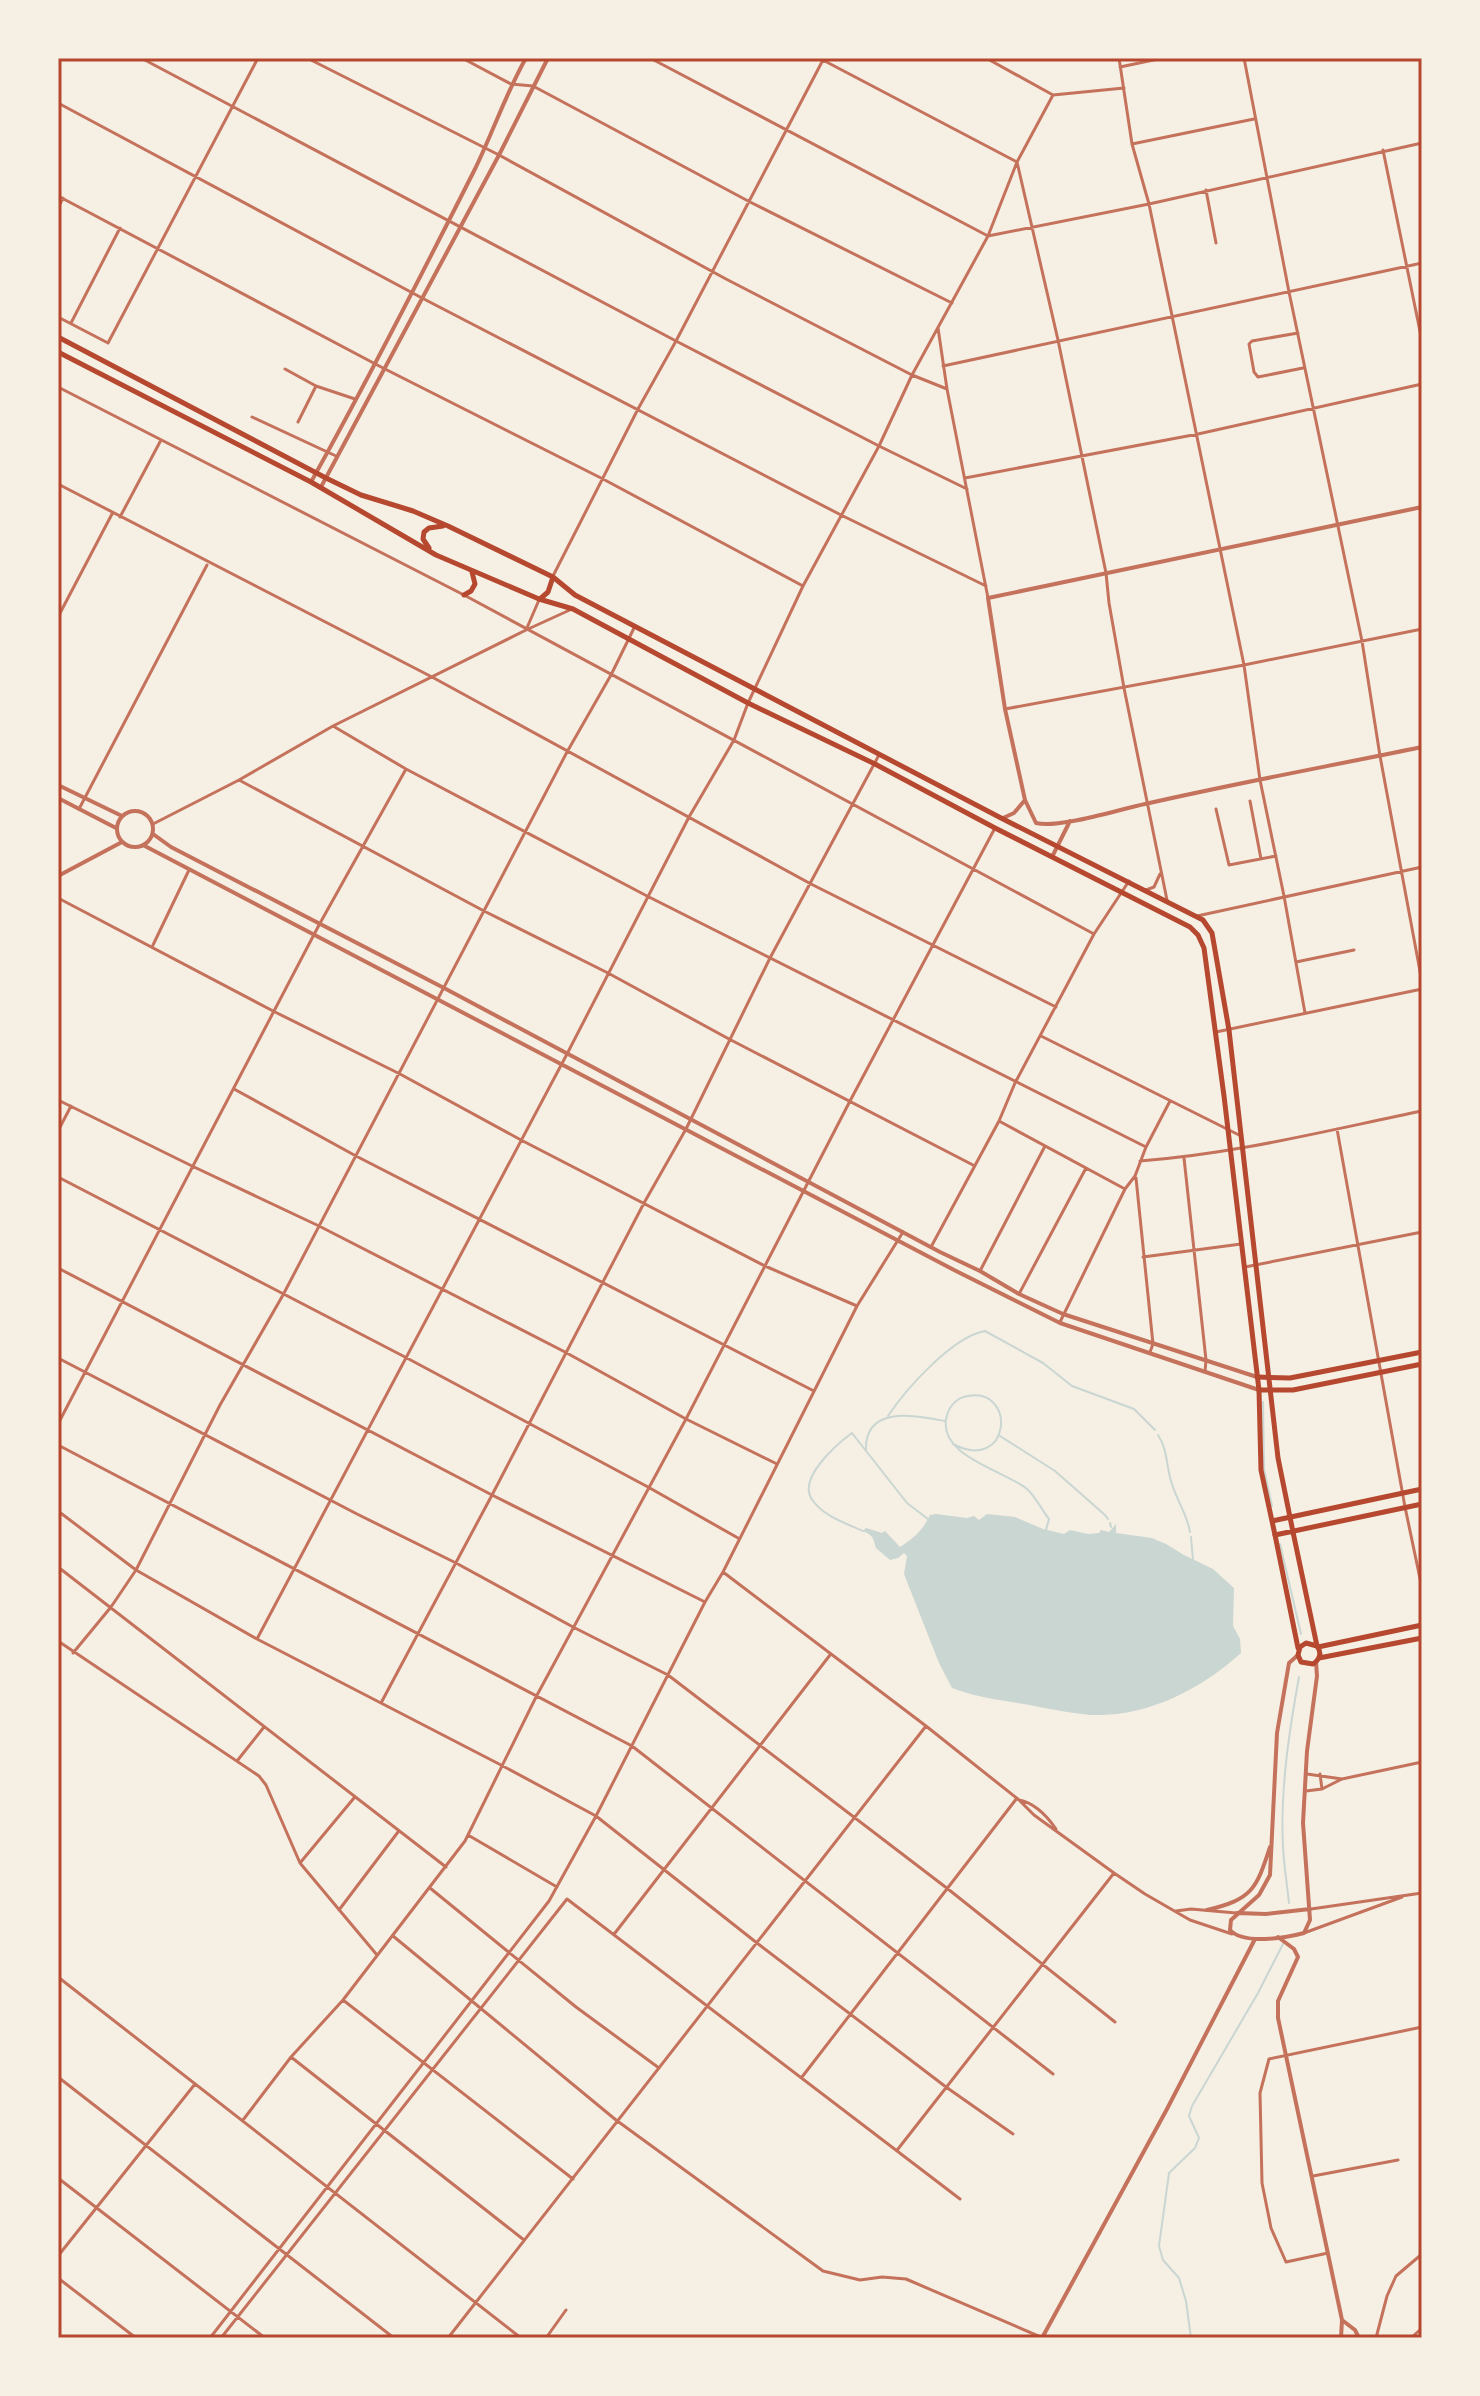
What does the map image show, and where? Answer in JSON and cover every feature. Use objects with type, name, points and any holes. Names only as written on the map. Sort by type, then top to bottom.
[{"type":"main road","points":[[58,337],[361,495],[413,511],[553,577],[575,595],[879,755],[1200,918],[1212,933],[1229,1030],[1241,1136],[1236,1148],[1241,1244],[1259,1390],[1261,1470],[1298,1653],[1305,1664],[1421,1638],[1419,1626],[1317,1646],[1306,1643],[1298,1653]]},
{"type":"main road","points":[[58,352],[311,482],[436,555],[539,599],[573,609],[748,703],[875,764],[1190,927],[1198,935],[1204,948],[1228,1130],[1236,1148],[1255,1265],[1278,1458],[1318,1660]]},
{"type":"main road","points":[[436,555],[426,545],[424,532],[429,528],[448,526]]},
{"type":"main road","points":[[464,595],[475,584],[472,571]]},
{"type":"main road","points":[[539,599],[548,592],[553,577]]},
{"type":"main road","points":[[1257,1377],[1290,1378],[1422,1352]]},
{"type":"main road","points":[[1259,1390],[1293,1390],[1422,1364]]},
{"type":"main road","points":[[1272,1521],[1422,1489]]},
{"type":"main road","points":[[1275,1535],[1422,1504]]},
{"type":"street","points":[[141,58],[676,341],[967,489]]},
{"type":"street","points":[[58,317],[108,343],[258,58]]},
{"type":"street","points":[[307,58],[499,155],[912,375],[947,389]]},
{"type":"street","points":[[462,58],[511,84],[533,86],[750,202],[952,303]]},
{"type":"street","points":[[311,482],[485,149],[511,84],[526,58]]},
{"type":"street","points":[[321,488],[548,58]]},
{"type":"street","points":[[650,58],[988,236],[1149,204],[1422,143]]},
{"type":"street","points":[[986,58],[1053,95],[1124,88]]},
{"type":"street","points":[[1119,58],[1132,144],[1149,204],[1244,665],[1260,780],[1305,1013]]},
{"type":"street","points":[[1120,67],[1163,58]]},
{"type":"street","points":[[1244,58],[1362,641],[1422,982]]},
{"type":"street","points":[[553,577],[822,59],[1017,162]]},
{"type":"street","points":[[257,1639],[567,1054],[647,896],[734,740],[803,586],[988,236],[1017,162],[1053,95]]},
{"type":"street","points":[[58,103],[411,293],[841,515],[986,586]]},
{"type":"street","points":[[1132,144],[1256,118]]},
{"type":"street","points":[[1383,150],[1422,341]]},
{"type":"street","points":[[1017,162],[1106,573],[1124,688],[1167,901]]},
{"type":"street","points":[[1206,190],[1216,243]]},
{"type":"street","points":[[58,208],[60,197],[803,586]]},
{"type":"street","points":[[71,323],[120,228]]},
{"type":"street","points":[[943,366],[1422,263]]},
{"type":"street","points":[[938,328],[986,586],[1005,709],[1025,800],[1036,823],[1043,825],[1070,821],[1422,747]]},
{"type":"street","points":[[1298,333],[1250,342],[1254,372],[1258,377],[1305,367]]},
{"type":"street","points":[[285,369],[316,386],[355,399]]},
{"type":"street","points":[[965,478],[1198,434],[1422,384]]},
{"type":"street","points":[[298,422],[316,386]]},
{"type":"street","points":[[58,387],[464,595],[1094,934]]},
{"type":"street","points":[[252,417],[337,456]]},
{"type":"street","points":[[120,517],[161,440]]},
{"type":"street","points":[[58,484],[432,677],[811,884],[1056,1007]]},
{"type":"street","points":[[988,598],[1422,507]]},
{"type":"street","points":[[58,617],[112,514]]},
{"type":"street","points":[[79,809],[208,564]]},
{"type":"street","points":[[526,630],[539,599]]},
{"type":"street","points":[[153,824],[239,780],[333,726],[573,609]]},
{"type":"street","points":[[73,1653],[111,1607],[136,1570],[204,1435],[283,1295],[635,626]]},
{"type":"street","points":[[1005,709],[1422,629]]},
{"type":"street","points":[[333,726],[406,769],[647,896],[1146,1147]]},
{"type":"street","points":[[381,1703],[602,1281],[686,1129],[770,958],[879,755]]},
{"type":"street","points":[[58,1424],[319,925],[406,769]]},
{"type":"street","points":[[239,780],[973,1165]]},
{"type":"street","points":[[58,785],[122,816]]},
{"type":"street","points":[[58,798],[117,828]]},
{"type":"street","points":[[1001,818],[1014,813],[1025,800]]},
{"type":"street","points":[[1250,801],[1261,859]]},
{"type":"street","points":[[1216,809],[1229,865],[1276,856]]},
{"type":"street","points":[[143,845],[153,834],[153,824],[142,813],[132,811],[122,816],[117,828],[122,842],[129,846],[143,845],[1060,1323],[1259,1390]]},
{"type":"street","points":[[1052,857],[1070,821]]},
{"type":"street","points":[[243,2120],[291,2057],[343,2000],[468,1835],[536,1697],[686,1419],[995,828]]},
{"type":"street","points":[[153,834],[195,860],[691,1118],[1019,1294],[1063,1314],[1257,1377]]},
{"type":"street","points":[[58,876],[122,842]]},
{"type":"street","points":[[152,947],[195,860]]},
{"type":"street","points":[[1200,918],[1284,896],[1422,867]]},
{"type":"street","points":[[1146,890],[1159,881],[1161,871]]},
{"type":"street","points":[[926,1255],[999,1121],[1015,1083],[1094,934],[1129,881]]},
{"type":"street","points":[[58,898],[765,1266],[857,1306]]},
{"type":"street","points":[[1296,962],[1354,950]]},
{"type":"street","points":[[1216,1032],[1422,989]]},
{"type":"street","points":[[1040,1036],[1241,1136]]},
{"type":"street","points":[[234,1089],[356,1156],[814,1391]]},
{"type":"street","points":[[58,1100],[319,1226],[777,1464]]},
{"type":"street","points":[[1060,1323],[1170,1101]]},
{"type":"street","points":[[58,1131],[71,1106]]},
{"type":"street","points":[[1140,1161],[1184,1158],[1422,1111]]},
{"type":"street","points":[[999,1121],[1125,1189]]},
{"type":"street","points":[[1337,1129],[1422,1588]]},
{"type":"street","points":[[980,1271],[1045,1146]]},
{"type":"street","points":[[1184,1158],[1205,1372]]},
{"type":"street","points":[[1019,1294],[1086,1168]]},
{"type":"street","points":[[1135,1176],[1153,1344],[1150,1352]]},
{"type":"street","points":[[58,1177],[405,1357],[738,1538]]},
{"type":"street","points":[[210,2338],[549,1901],[723,1572],[857,1306],[903,1232]]},
{"type":"street","points":[[1244,1267],[1422,1232]]},
{"type":"street","points":[[1143,1257],[1241,1244]]},
{"type":"street","points":[[58,1268],[492,1495],[705,1602]]},
{"type":"street","points":[[58,1358],[668,1675],[948,1889],[1115,2022]]},
{"type":"street","points":[[58,1445],[632,1746],[1053,2074]]},
{"type":"street","points":[[58,1511],[136,1570],[257,1639],[596,1816],[757,1943],[1013,2134]]},
{"type":"street","points":[[58,1567],[446,1867]]},
{"type":"street","points":[[723,1572],[926,1726],[1034,1815],[1145,1894],[1190,1920],[1255,1939],[1277,1937],[1304,1933],[1405,1896]]},
{"type":"street","points":[[58,1641],[259,1776],[266,1785],[300,1863],[377,1955]]},
{"type":"street","points":[[1232,1934],[1231,1920],[1259,1895],[1270,1875],[1277,1733],[1284,1681],[1289,1663],[1298,1653]]},
{"type":"street","points":[[614,1934],[830,1655]]},
{"type":"street","points":[[1304,1933],[1310,1920],[1310,1909],[1303,1823],[1318,1660]]},
{"type":"street","points":[[448,2338],[926,1726]]},
{"type":"street","points":[[237,1761],[264,1727]]},
{"type":"street","points":[[1305,1791],[1322,1789],[1342,1779],[1422,1762]]},
{"type":"street","points":[[1306,1774],[1342,1779]]},
{"type":"street","points":[[1320,1774],[1322,1789]]},
{"type":"street","points":[[300,1863],[354,1798]]},
{"type":"street","points":[[802,2077],[1018,1799]]},
{"type":"street","points":[[339,1910],[398,1832]]},
{"type":"street","points":[[468,1835],[557,1887]]},
{"type":"street","points":[[1207,1910],[1227,1905],[1251,1891],[1259,1881],[1271,1845]]},
{"type":"street","points":[[898,2149],[1114,1873]]},
{"type":"street","points":[[430,1888],[576,2007],[659,2068]]},
{"type":"street","points":[[1176,1911],[1191,1909],[1266,1914],[1422,1893]]},
{"type":"street","points":[[221,2338],[567,1899],[960,2199]]},
{"type":"street","points":[[393,1936],[616,2120],[823,2271],[860,2280],[882,2277],[906,2279],[1042,2338],[1167,2109],[1255,1939]]},
{"type":"street","points":[[1277,1937],[1294,1949],[1298,1957],[1278,2001],[1278,2018],[1342,2320],[1341,2338]]},
{"type":"street","points":[[59,1979],[521,2338]]},
{"type":"street","points":[[343,2000],[573,2179]]},
{"type":"street","points":[[1328,2253],[1286,2262],[1271,2228],[1262,2183],[1260,2093],[1269,2059],[1422,2027]]},
{"type":"street","points":[[291,2057],[525,2241]]},
{"type":"street","points":[[58,2077],[394,2338]]},
{"type":"street","points":[[58,2256],[195,2084]]},
{"type":"street","points":[[1313,2176],[1398,2160]]},
{"type":"street","points":[[58,2178],[265,2338]]},
{"type":"street","points":[[1374,2337],[1396,2276],[1422,2254]]},
{"type":"street","points":[[58,2278],[136,2338]]},
{"type":"street","points":[[546,2338],[566,2310]]},
{"type":"street","points":[[1342,2320],[1355,2330],[1359,2338]]},
{"type":"street","points":[[1411,2338],[1422,2328]]},
{"type":"shaded area","points":[[987,1514],[1015,1517],[1064,1534],[1070,1530],[1088,1534],[1101,1530],[1109,1532],[1116,1524],[1116,1533],[1152,1538],[1166,1544],[1213,1569],[1234,1588],[1233,1626],[1240,1639],[1241,1653],[1208,1679],[1172,1699],[1112,1714],[1065,1712],[952,1688],[904,1574],[907,1556],[904,1553],[890,1560],[876,1548],[871,1536],[863,1531],[866,1528],[882,1533],[885,1531],[900,1547],[918,1533],[930,1515],[974,1516],[979,1520]]},
{"type":"waterway","points":[[888,1416],[906,1392],[945,1353],[972,1335],[985,1331],[1043,1363],[1072,1386],[1134,1409],[1155,1430]]},
{"type":"waterway","points":[[953,1444],[972,1450],[987,1448],[996,1440],[1001,1428],[1000,1415],[994,1404],[984,1397],[961,1398],[948,1411],[946,1429],[951,1441],[961,1451],[1030,1492],[1049,1519],[1046,1530]]},
{"type":"waterway","points":[[1263,1402],[1264,1469],[1272,1506]]},
{"type":"waterway","points":[[866,1451],[873,1426],[882,1420],[907,1416],[945,1421]]},
{"type":"waterway","points":[[863,1531],[821,1510],[811,1498],[809,1490],[810,1481],[821,1462],[852,1433],[907,1503],[928,1519]]},
{"type":"waterway","points":[[1158,1435],[1190,1532]]},
{"type":"waterway","points":[[1000,1436],[1055,1471],[1108,1519]]},
{"type":"waterway","points":[[1110,1523],[1111,1527]]},
{"type":"waterway","points":[[1191,1537],[1193,1560]]},
{"type":"waterway","points":[[1280,1544],[1301,1634]]},
{"type":"waterway","points":[[1289,1903],[1283,1847],[1283,1805],[1299,1677]]},
{"type":"waterway","points":[[1191,2338],[1179,2278],[1163,2260],[1159,2246],[1169,2173],[1195,2148],[1199,2138],[1189,2116],[1192,2106],[1283,1944]]}]
